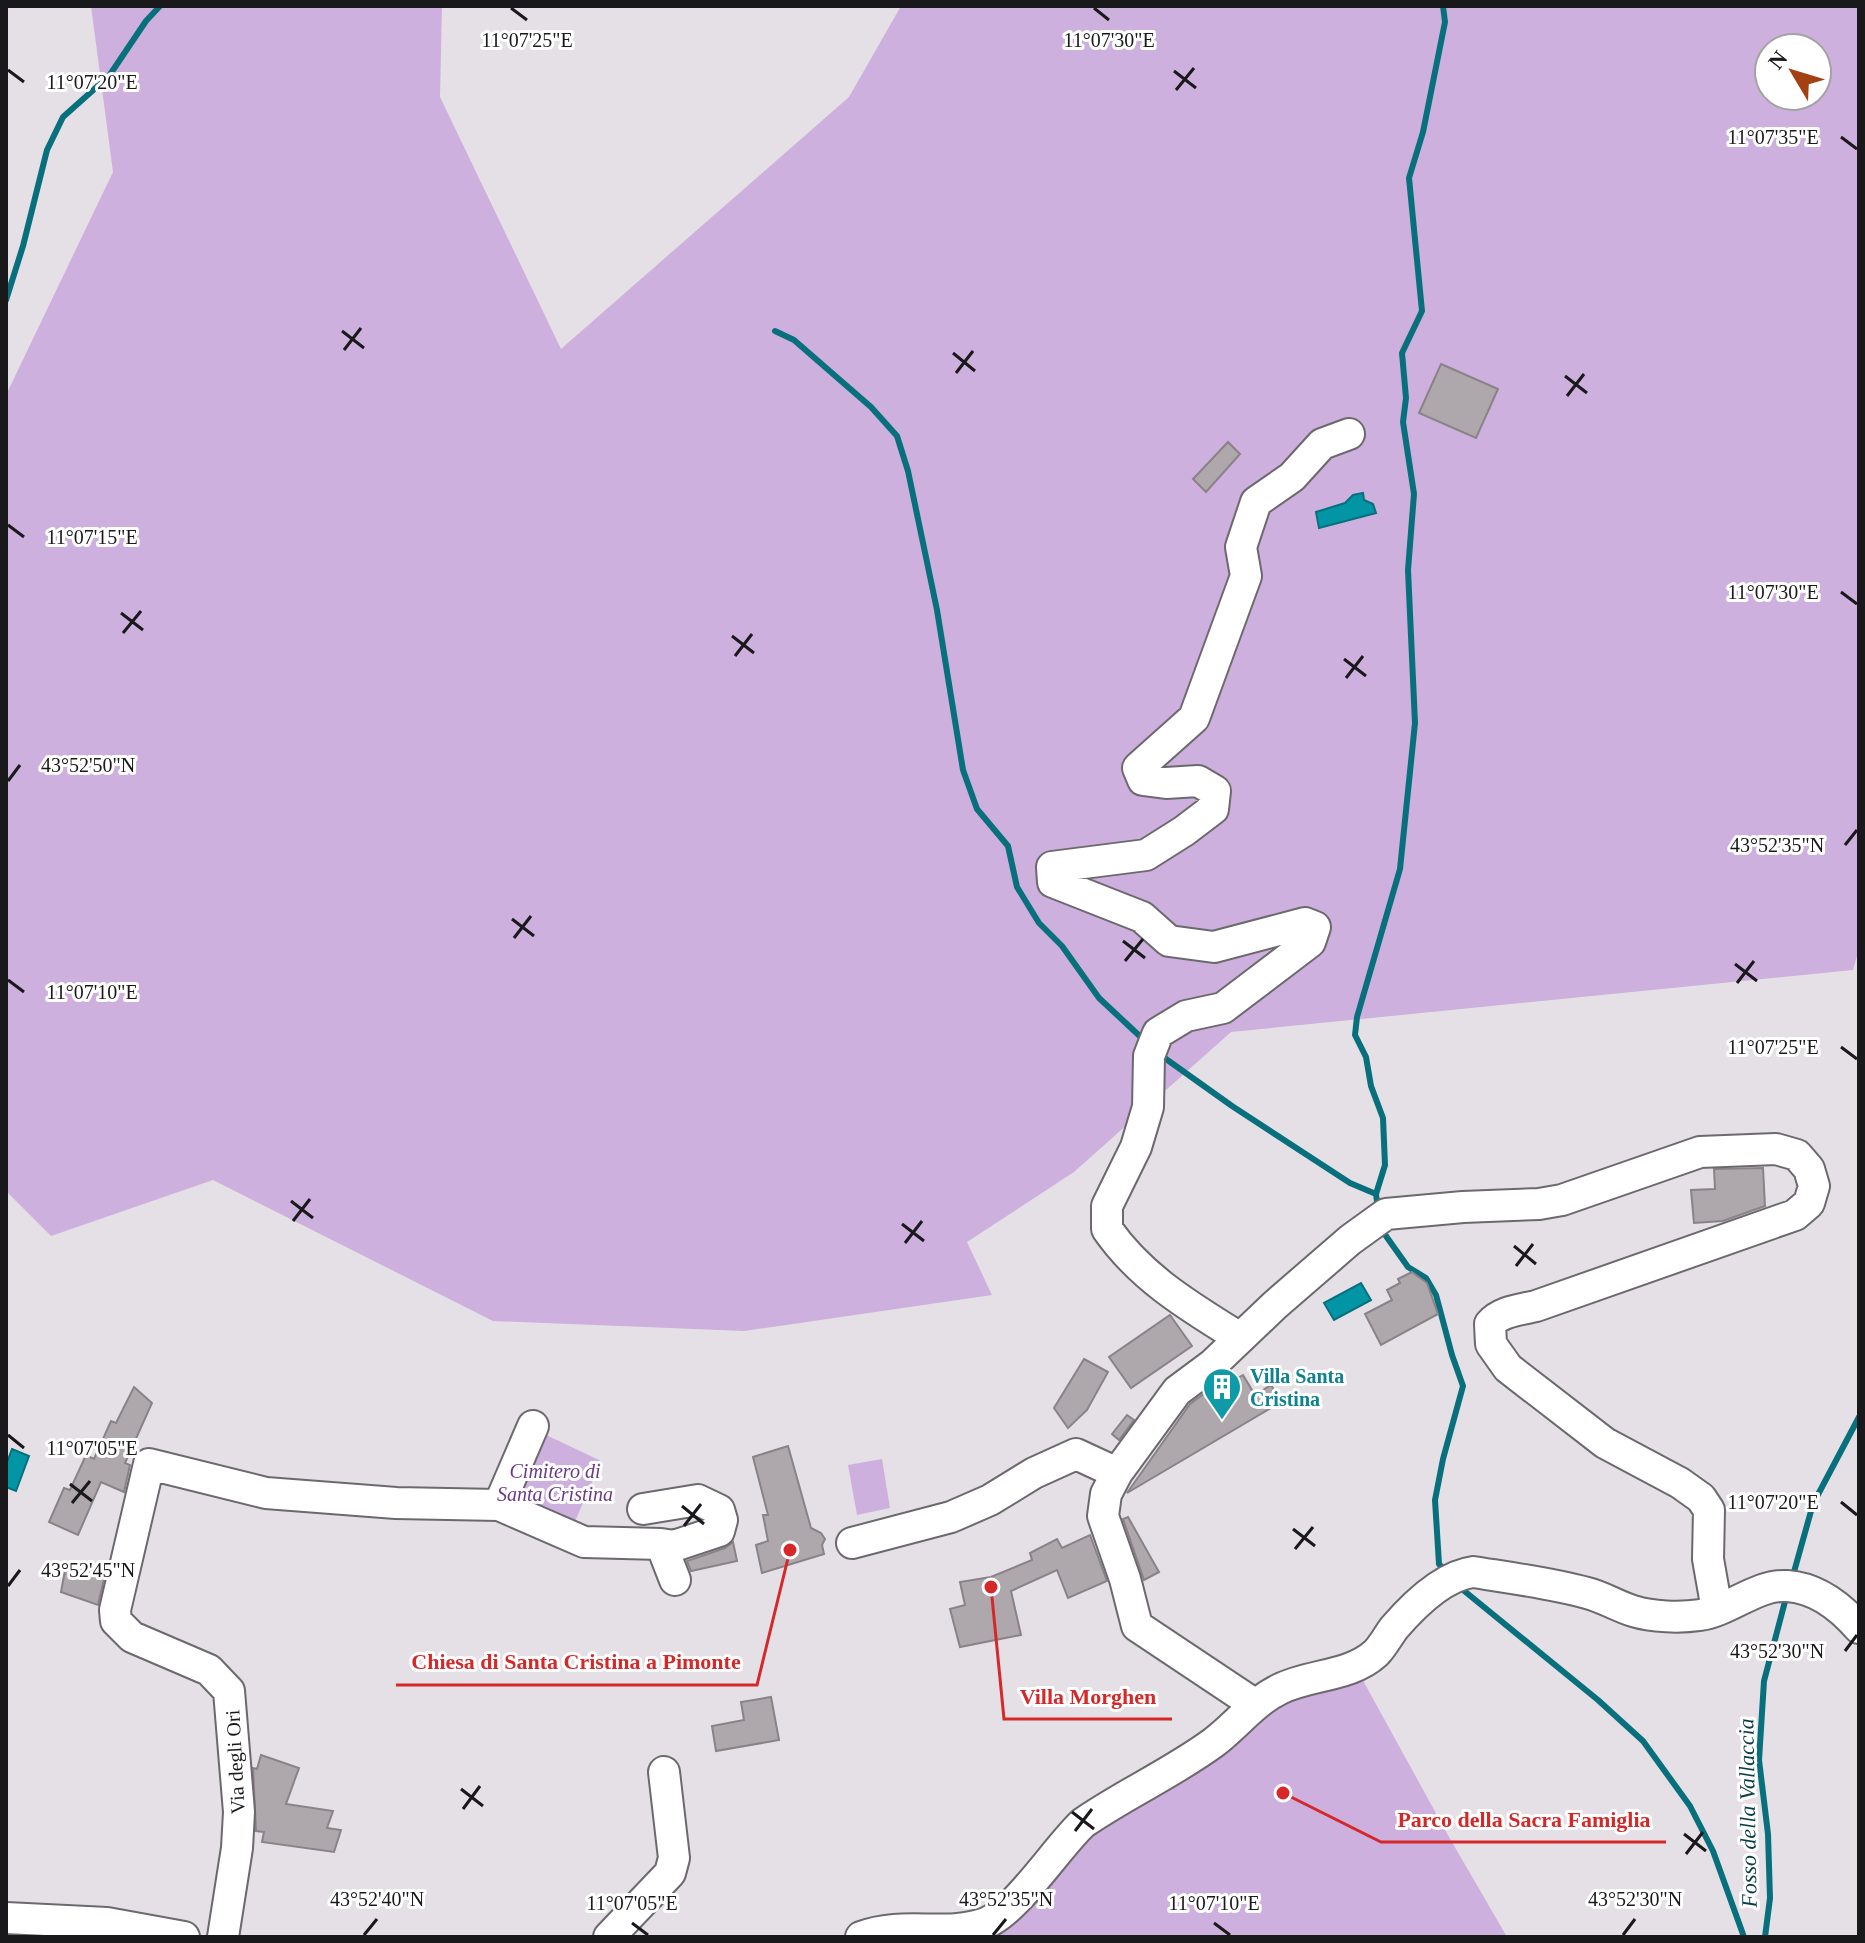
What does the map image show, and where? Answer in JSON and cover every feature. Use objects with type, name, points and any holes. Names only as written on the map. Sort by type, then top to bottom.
[{"type":"street","points":[[1240,1338],[1144,1274],[1107,1229],[1107,1206],[1136,1147],[1148,1107],[1149,1056],[1158,1033],[1186,1016],[1223,1008],[1310,942],[1315,927],[1305,923],[1214,947],[1169,941],[1142,917],[1053,882],[1052,867],[1146,855],[1213,809],[1215,791],[1198,781],[1166,783],[1143,780],[1138,768],[1194,718],[1246,576],[1241,547],[1256,502],[1292,477],[1322,444],[1349,434]]},
{"type":"street","points":[[1254,1704],[1137,1626],[1125,1579],[1103,1516],[1106,1494],[1117,1473],[1177,1391],[1212,1365],[1339,1250],[1386,1214],[1539,1204],[1574,1197],[1700,1152],[1776,1149],[1797,1155],[1812,1177],[1814,1186],[1809,1203],[1795,1215],[1536,1306],[1503,1314],[1490,1324],[1491,1344],[1508,1368],[1605,1443],[1680,1483],[1701,1498],[1709,1510],[1708,1559],[1717,1610]]},
{"type":"street","points":[[533,1426],[499,1505],[584,1542],[674,1546],[719,1531],[722,1520],[719,1510],[698,1500],[643,1509]]},
{"type":"street","points":[[852,1543],[951,1517],[1076,1454],[1117,1473]]},
{"type":"street","name":"Via degli Ori","points":[[223,1937],[237,1848],[239,1812],[229,1691],[209,1670],[132,1637],[116,1621],[115,1610],[149,1464],[266,1493],[396,1503],[499,1505]]},
{"type":"street","points":[[661,1544],[675,1580]]},
{"type":"street","points":[[861,1937],[891,1928],[962,1929],[986,1924],[1015,1901],[1083,1823],[1216,1741],[1254,1704],[1303,1679],[1329,1675],[1362,1662],[1376,1652],[1411,1610],[1452,1579],[1473,1572],[1590,1593],[1634,1611],[1658,1615],[1700,1615],[1757,1593],[1791,1587],[1832,1602],[1859,1628]]},
{"type":"street","points":[[609,1937],[670,1873],[674,1858],[664,1772]]},
{"type":"street","points":[[6,1918],[107,1923],[184,1937]]},
{"type":"green space","points":[[91,6],[442,6],[440,97],[561,349],[849,97],[901,6],[1859,6],[1859,949],[1853,970],[1231,1032],[1074,1172],[967,1242],[992,1295],[744,1331],[493,1321],[213,1180],[51,1236],[6,1191],[6,395],[113,172]]},
{"type":"green space","name":"Cimitero di Santa Cristina","points":[[540,1432],[601,1461],[570,1533],[507,1504]]},
{"type":"green space","points":[[882,1459],[890,1508],[857,1515],[848,1465]]},
{"type":"green space","points":[[1360,1675],[1507,1937],[918,1937],[983,1929],[1060,1853],[1254,1710]]},
{"type":"water","points":[[1363,493],[1364,500],[1373,504],[1376,513],[1319,528],[1316,512],[1345,503],[1353,495]]},
{"type":"water","points":[[1361,1283],[1371,1300],[1334,1320],[1324,1303]]},
{"type":"water","points":[[12,1449],[29,1456],[16,1491],[6,1487],[6,1465]]},
{"type":"building","points":[[1441,364],[1498,389],[1476,438],[1419,413]]},
{"type":"building","points":[[1228,442],[1240,454],[1206,492],[1193,479]]},
{"type":"building","points":[[1763,1168],[1765,1206],[1723,1221],[1694,1223],[1691,1190],[1715,1189],[1714,1169]]},
{"type":"building","points":[[1412,1272],[1427,1283],[1438,1314],[1381,1345],[1365,1314],[1392,1300],[1387,1290],[1400,1283],[1398,1279]]},
{"type":"building","points":[[1170,1315],[1192,1346],[1131,1388],[1109,1357]]},
{"type":"building","points":[[1084,1359],[1108,1372],[1087,1410],[1068,1428],[1054,1408]]},
{"type":"building","name":"Villa Santa Cristina","points":[[1243,1375],[1255,1395],[1271,1385],[1281,1402],[1127,1493],[1190,1404],[1224,1379],[1227,1384]]},
{"type":"building","points":[[134,1387],[152,1403],[125,1463],[130,1465],[124,1492],[101,1482],[78,1535],[49,1522],[64,1488],[70,1490],[86,1455],[94,1459],[111,1421],[116,1423]]},
{"type":"building","points":[[1127,1415],[1134,1420],[1119,1440],[1112,1434]]},
{"type":"building","points":[[788,1446],[811,1528],[825,1539],[822,1545],[824,1554],[762,1573],[756,1545],[768,1541],[763,1515],[768,1515],[753,1457]]},
{"type":"building","points":[[1128,1517],[1159,1572],[1144,1580],[1123,1519]]},
{"type":"building","points":[[1090,1535],[1107,1581],[1068,1598],[1057,1570],[1011,1591],[1021,1635],[960,1647],[950,1609],[965,1605],[960,1582],[991,1577],[1032,1560],[1030,1553],[1057,1539],[1062,1548]]},
{"type":"building","points":[[733,1542],[737,1561],[691,1571],[687,1561],[725,1548]]},
{"type":"building","points":[[66,1565],[106,1571],[98,1605],[61,1592]]},
{"type":"building","points":[[771,1697],[779,1740],[716,1751],[712,1726],[744,1720],[741,1702]]},
{"type":"building","points":[[261,1755],[299,1768],[286,1804],[333,1811],[327,1828],[341,1830],[334,1852],[262,1842],[264,1832],[256,1831],[253,1768],[257,1769]]},
{"type":"waterway","points":[[6,300],[47,150],[63,117],[109,76],[146,21],[160,6]]},
{"type":"waterway","points":[[1378,1210],[1376,1194],[1385,1165],[1383,1118],[1371,1086],[1366,1057],[1355,1035],[1357,1017],[1400,869],[1415,723],[1408,570],[1414,494],[1403,422],[1406,398],[1402,353],[1422,311],[1409,178],[1423,132],[1445,22],[1443,6]]},
{"type":"waterway","points":[[775,331],[794,340],[871,407],[897,436],[908,471],[937,610],[963,770],[977,809],[1008,846],[1017,887],[1039,923],[1062,946],[1099,998],[1145,1041]]},
{"type":"waterway","points":[[1159,1054],[1350,1183],[1376,1194]]},
{"type":"waterway","points":[[1381,1229],[1408,1267],[1426,1278],[1436,1295],[1463,1386],[1435,1500],[1439,1564],[1447,1573]]},
{"type":"waterway","name":"Fosso della Vallaccia","points":[[1792,1579],[1813,1504],[1859,1417]]},
{"type":"waterway","points":[[1457,1585],[1598,1700],[1643,1741],[1690,1806],[1713,1851],[1744,1937]]},
{"type":"waterway","name":"Fosso della Vallaccia","points":[[1765,1937],[1770,1898],[1768,1834],[1759,1760],[1764,1681],[1787,1594]]},
{"type":"place","name":"Villa Santa Cristina","points":[[1222,1421]]},
{"type":"place","name":"Chiesa di Santa Cristina a Pimonte","points":[[790,1550]]},
{"type":"place","name":"Villa Morghen","points":[[991,1587]]},
{"type":"place","name":"Parco della Sacra Famiglia","points":[[1283,1793]]}]
